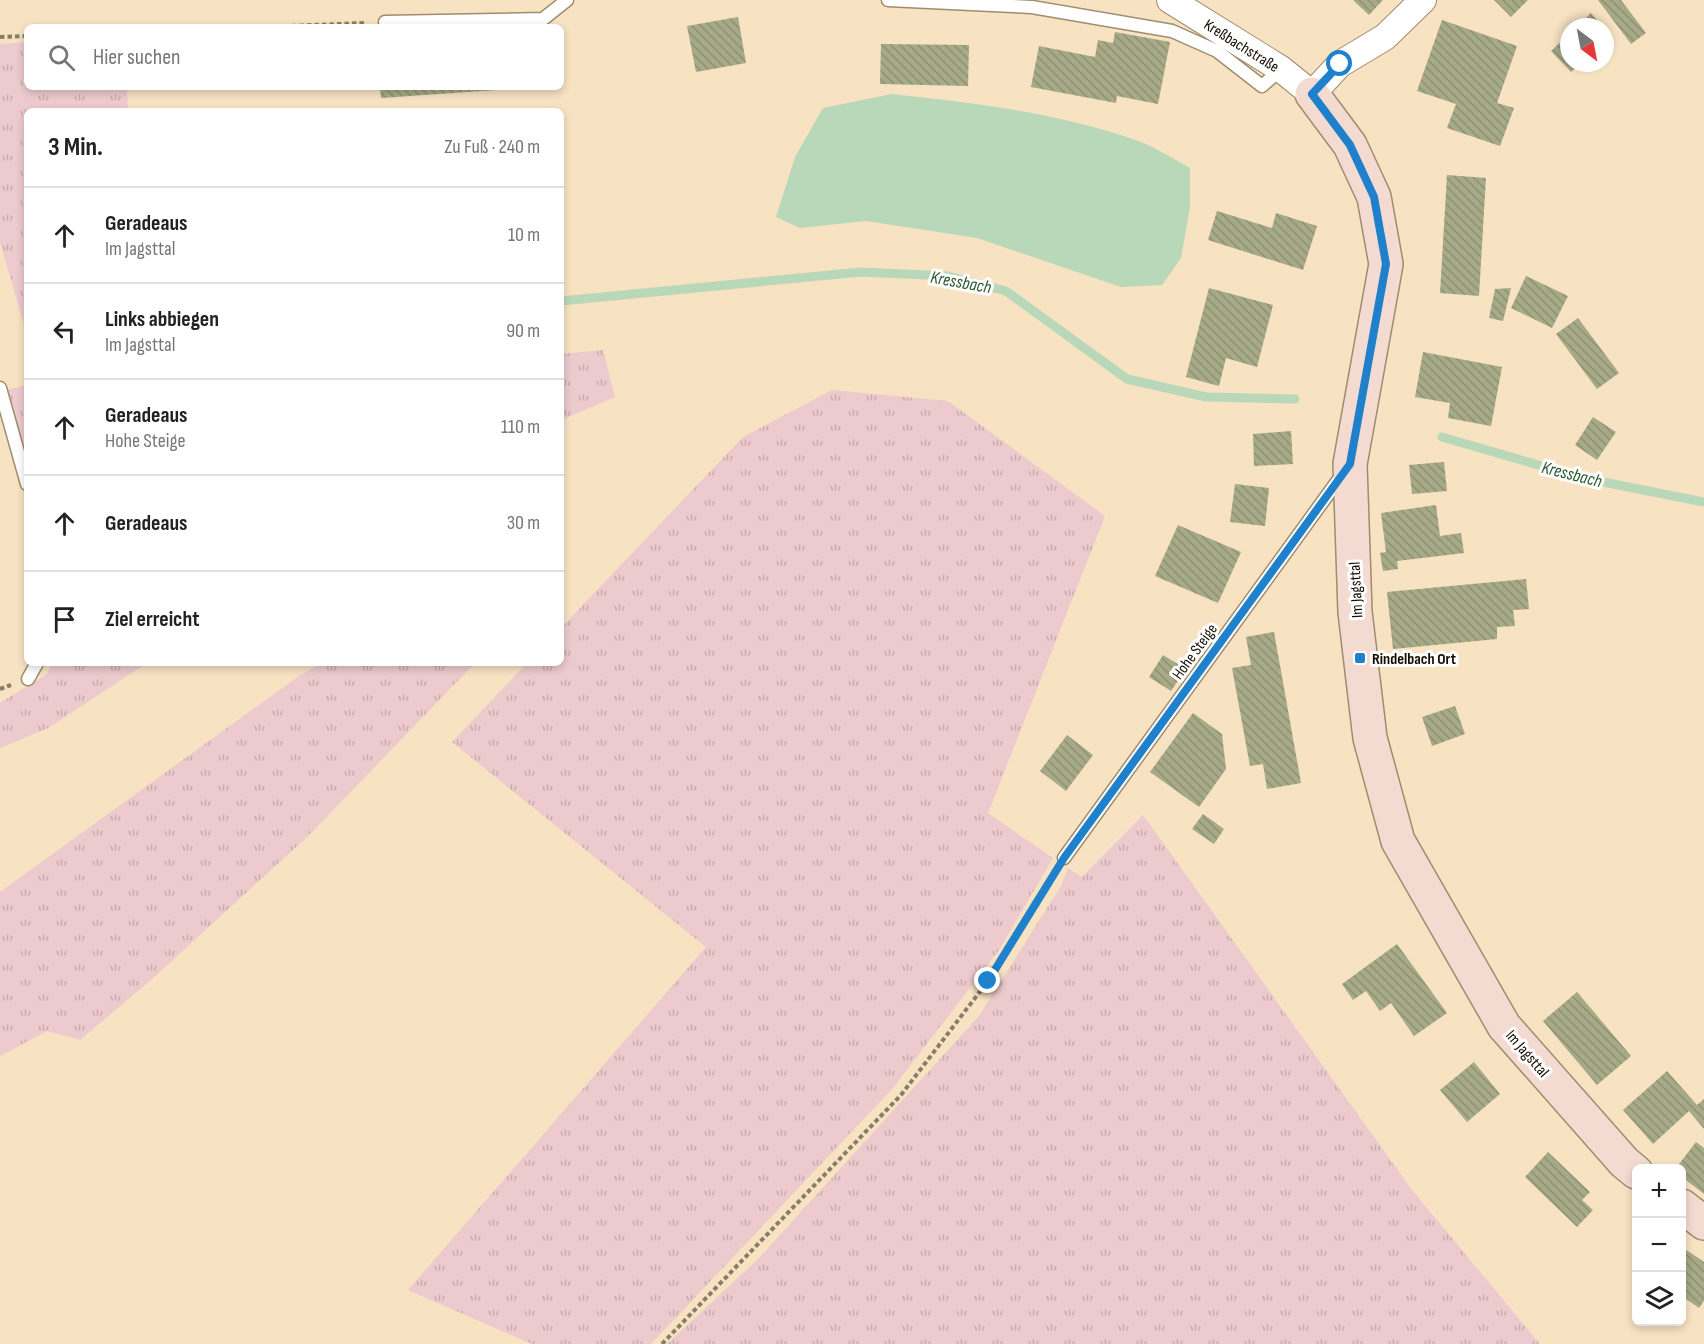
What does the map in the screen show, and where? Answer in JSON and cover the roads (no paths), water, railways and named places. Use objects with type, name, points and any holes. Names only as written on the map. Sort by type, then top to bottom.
[{"type":"street","name":"Kreßbachstraße","points":[[1170,0],[1281,69],[1312,94]]},
{"type":"street","points":[[1312,94],[1340,64],[1385,37],[1423,0]]},
{"type":"street","name":"Im Jagsttal","points":[[1312,94],[1350,145],[1374,197],[1386,264],[1350,464],[1355,612],[1369,726],[1398,841],[1504,1026],[1632,1169]]},
{"type":"street","points":[[1686,1209],[1704,1223]]},
{"type":"lane","points":[[385,22],[543,19],[567,0]]},
{"type":"lane","points":[[888,0],[1032,7],[1172,31],[1217,51],[1262,86],[1281,69]]},
{"type":"lane","points":[[0,388],[24,473]]},
{"type":"lane","name":"Hohe Steige","points":[[1064,858],[1350,464]]},
{"type":"lane","points":[[28,679],[35,666]]},
{"type":"waterway","name":"Kressbach","points":[[564,301],[861,272],[948,276],[1006,291],[1127,379],[1206,397],[1295,399]]},
{"type":"waterway","name":"Kressbach","points":[[1442,437],[1583,478],[1704,502]]},
{"type":"place","name":"Rindelbach Ort","points":[[1360,658]]}]
